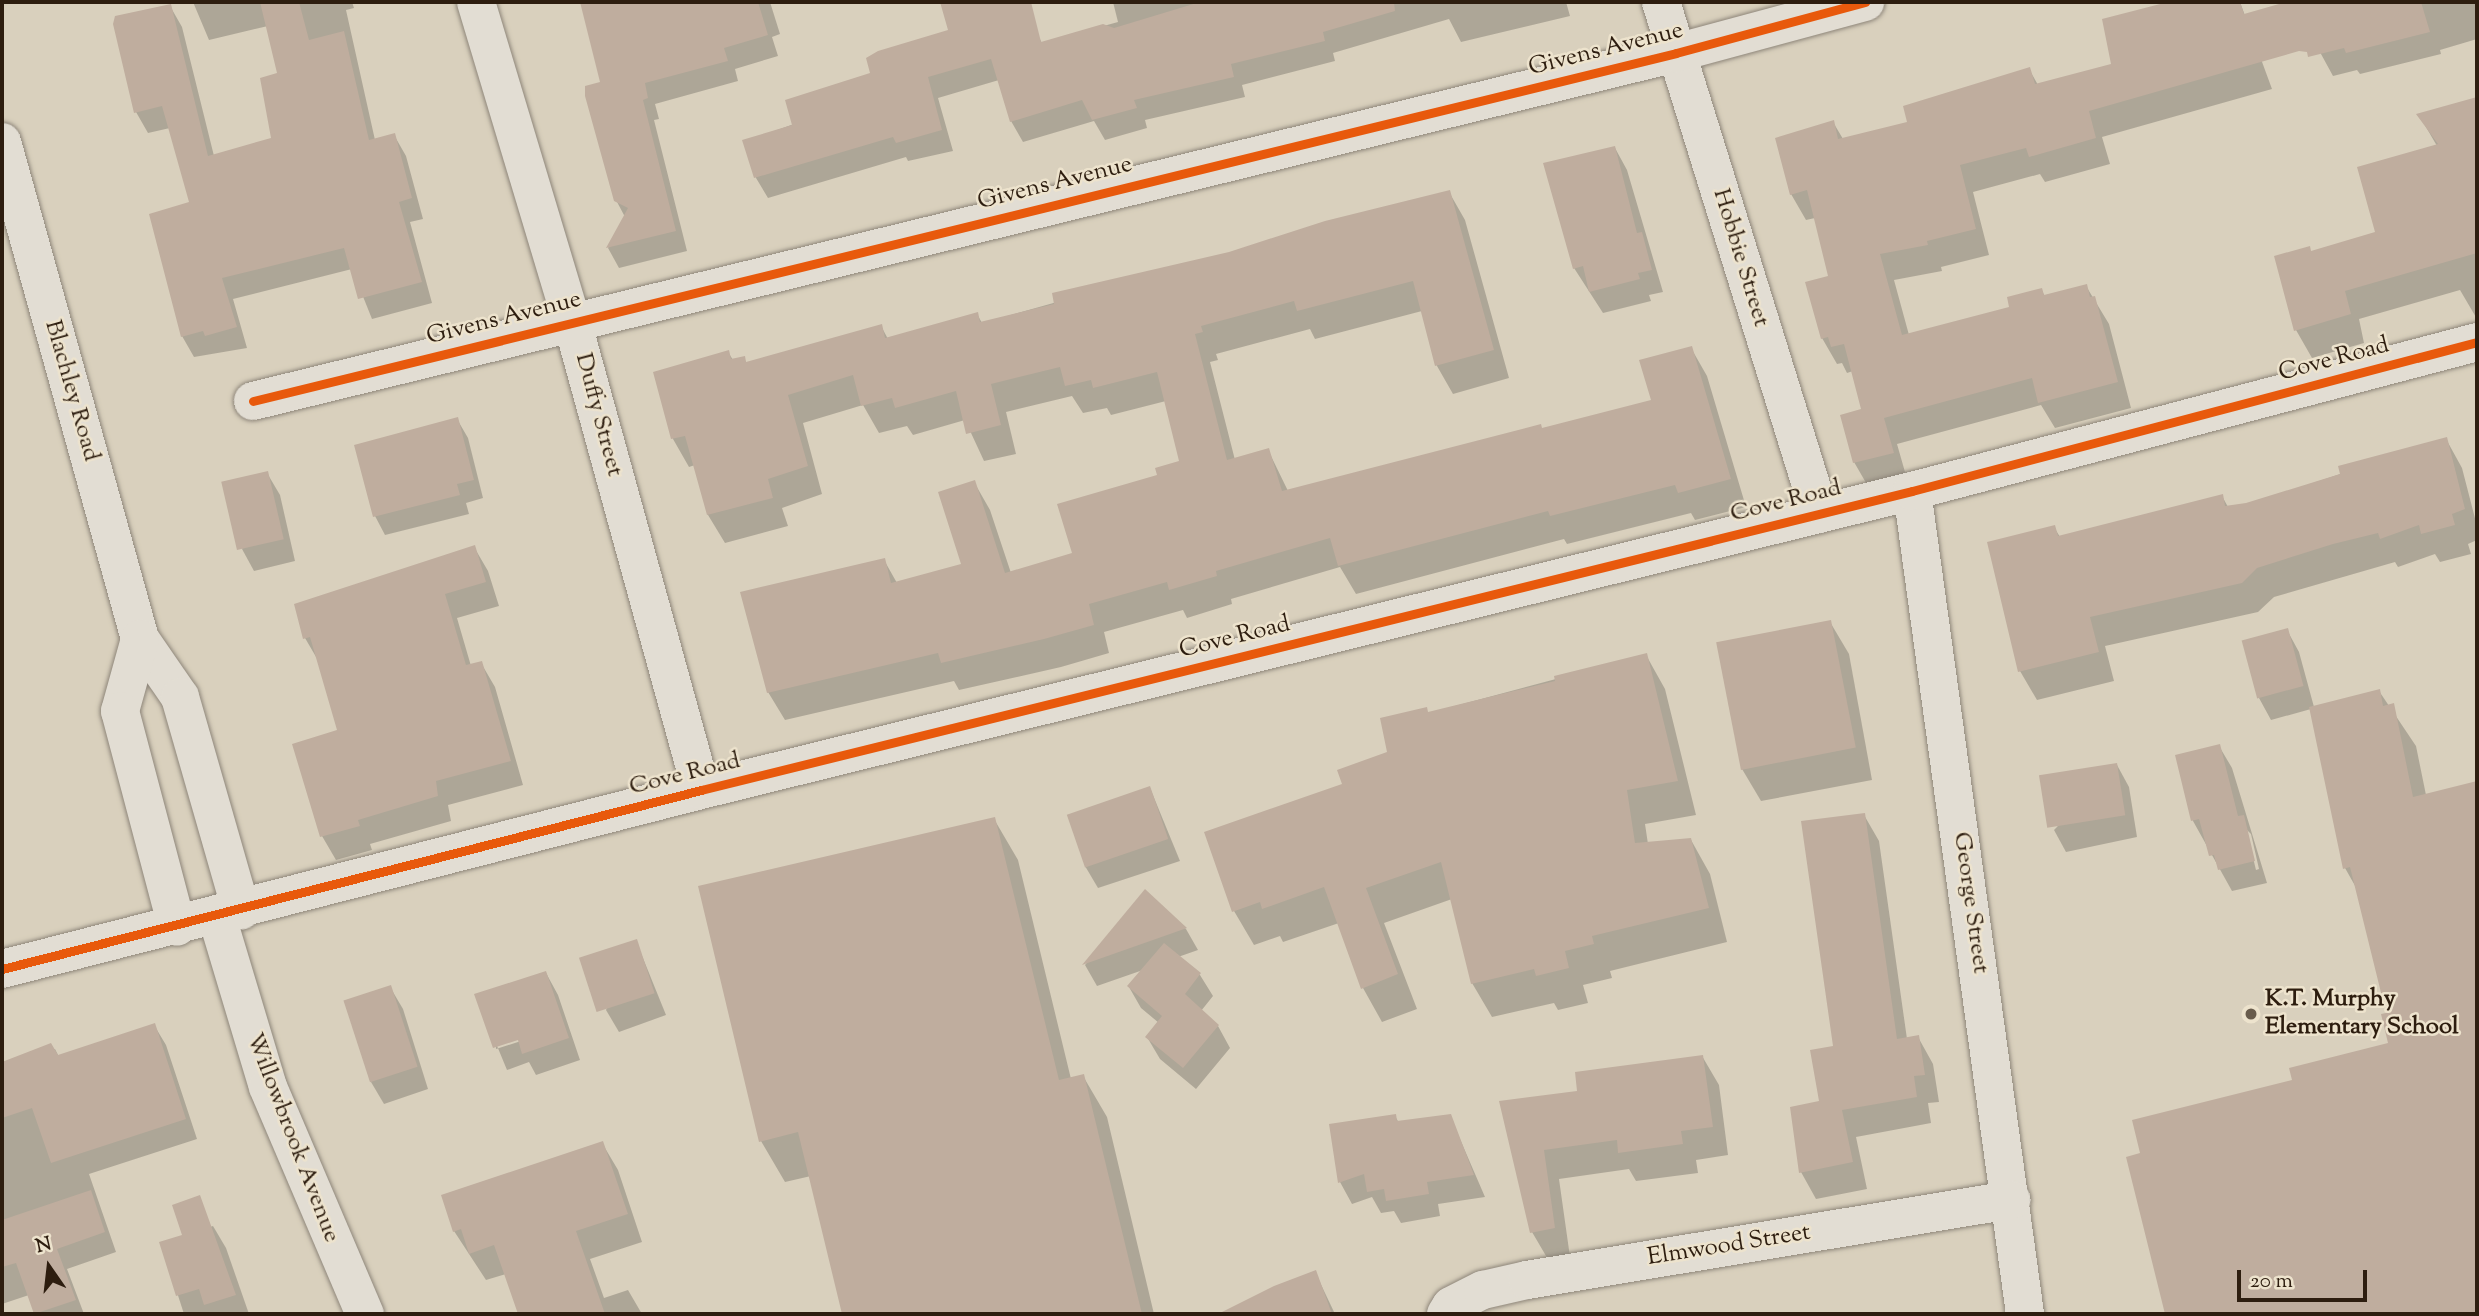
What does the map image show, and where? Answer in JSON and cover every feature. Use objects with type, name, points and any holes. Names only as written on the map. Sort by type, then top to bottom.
[{"type":"street","name":"Duffy Street","points":[[476,2],[572,321],[701,790]]},
{"type":"street","name":"Hobbie Street","points":[[1661,2],[1820,514]]},
{"type":"street","name":"Givens Avenue","points":[[253,401],[1676,53],[1865,2]]},
{"type":"street","name":"Blachley Road","points":[[2,142],[140,639],[180,697],[229,913]]},
{"type":"street","name":"Cove Road","points":[[2,969],[177,927],[701,790],[1912,491],[2476,346]]},
{"type":"street","name":"George Street","points":[[1912,491],[2025,1314]]},
{"type":"street","points":[[140,639],[120,711],[177,927]]},
{"type":"street","name":"Willowbrook Avenue","points":[[229,913],[268,1087],[365,1314]]},
{"type":"street","name":"Elmwood Street","points":[[1448,1310],[1483,1290],[1527,1280],[2011,1200]]},
{"type":"building","points":[[260,2],[299,2],[309,40],[344,31],[369,140],[395,133],[412,198],[399,202],[422,282],[358,299],[344,248],[222,278],[237,327],[205,336],[203,331],[181,337],[149,214],[189,202],[162,106],[134,113],[113,24],[115,16],[171,4],[208,156],[271,138],[260,78],[277,73]]},
{"type":"building","points":[[580,2],[758,2],[768,35],[724,48],[728,61],[645,83],[648,98],[643,100],[676,231],[606,248],[628,208],[614,201],[585,96],[585,86],[600,82]]},
{"type":"building","points":[[940,2],[1031,2],[1041,42],[1103,24],[1114,28],[1200,2],[1394,2],[1395,11],[1323,32],[1325,41],[1231,64],[1234,77],[1134,100],[1137,108],[1092,120],[1082,100],[1010,122],[991,59],[928,77],[942,130],[896,143],[893,137],[754,178],[742,140],[792,125],[785,100],[870,73],[866,58],[878,51],[948,30]]},
{"type":"building","points":[[2168,2],[2240,2],[2244,14],[2286,2],[2421,2],[2430,32],[2346,53],[2344,48],[2308,57],[2307,52],[2299,51],[2089,111],[2096,138],[2029,157],[2026,148],[1960,165],[1976,229],[1927,241],[1928,245],[1880,254],[1902,335],[2009,307],[2007,297],[2042,288],[2044,295],[2087,284],[2090,297],[2095,296],[2118,382],[2038,403],[2032,378],[1884,418],[1894,453],[1853,463],[1840,415],[1861,409],[1844,344],[1831,347],[1828,337],[1821,339],[1805,282],[1828,276],[1807,190],[1790,195],[1775,138],[1834,120],[1838,139],[1907,122],[1903,106],[2030,67],[2035,84],[2111,64],[2102,19]]},
{"type":"building","points":[[2477,97],[2477,253],[2345,291],[2351,314],[2294,331],[2274,256],[2310,246],[2311,251],[2375,232],[2357,167],[2438,144],[2416,114]]},
{"type":"building","points":[[1615,146],[1637,233],[1642,232],[1652,270],[1638,273],[1640,279],[1589,292],[1583,266],[1573,269],[1543,163]]},
{"type":"building","points":[[1450,190],[1494,350],[1435,366],[1413,281],[1297,311],[1294,301],[1201,326],[1203,332],[1195,334],[1227,460],[1269,448],[1282,491],[1541,424],[1542,428],[1651,400],[1639,360],[1692,346],[1731,479],[1678,493],[1675,485],[1550,516],[1548,511],[1338,566],[1330,538],[1216,571],[1217,576],[1169,590],[1167,582],[1089,604],[1094,625],[1044,639],[941,663],[938,653],[767,693],[740,592],[885,558],[891,583],[961,564],[938,492],[975,480],[1005,573],[1072,553],[1057,504],[1157,475],[1155,468],[1179,461],[1157,372],[1093,388],[1091,380],[1065,386],[1060,367],[991,384],[1001,425],[966,434],[956,391],[895,408],[892,398],[861,406],[853,375],[788,395],[808,466],[768,479],[773,498],[707,515],[685,436],[671,439],[653,372],[729,350],[731,359],[745,356],[746,362],[882,324],[885,338],[978,312],[980,322],[1054,304],[1052,293],[1229,252],[1325,221]]},
{"type":"building","points":[[458,417],[474,480],[457,484],[460,495],[373,517],[354,445]]},
{"type":"building","points":[[2447,437],[2465,509],[2452,514],[2455,525],[2421,534],[2419,525],[2380,539],[2378,533],[2333,544],[2257,568],[2242,583],[2090,617],[2099,652],[2018,672],[1987,542],[2055,525],[2058,536],[2223,494],[2225,506],[2246,503],[2340,474],[2338,466]]},
{"type":"building","points":[[268,471],[284,539],[237,550],[221,482]]},
{"type":"building","points":[[475,545],[486,582],[445,594],[466,665],[482,661],[511,761],[436,781],[438,796],[358,820],[360,826],[320,837],[292,744],[337,730],[310,637],[303,639],[294,604]]},
{"type":"building","points":[[1831,620],[1856,748],[1741,770],[1716,642]]},
{"type":"building","points":[[2288,628],[2304,686],[2257,698],[2242,640]]},
{"type":"building","points":[[1647,653],[1678,781],[1627,790],[1635,843],[1691,838],[1709,908],[1592,936],[1594,944],[1565,951],[1569,968],[1536,976],[1534,969],[1471,984],[1441,862],[1366,888],[1398,974],[1361,989],[1324,887],[1262,909],[1260,902],[1232,912],[1204,832],[1342,784],[1337,770],[1387,752],[1380,718],[1427,707],[1428,712],[1555,681],[1554,676]]},
{"type":"building","points":[[2380,689],[2383,706],[2394,703],[2413,797],[2477,781],[2477,1314],[2165,1314],[2126,1157],[2140,1153],[2132,1120],[2292,1080],[2289,1068],[2388,1043],[2381,1014],[2386,1013],[2350,867],[2343,869],[2309,707]]},
{"type":"building","points":[[2220,744],[2238,816],[2244,815],[2255,861],[2218,870],[2214,855],[2209,856],[2199,819],[2191,821],[2175,755]]},
{"type":"building","points":[[2117,763],[2125,815],[2047,828],[2039,775]]},
{"type":"building","points":[[1150,786],[1168,839],[1085,868],[1067,815]]},
{"type":"building","points":[[1865,813],[1897,1039],[1919,1035],[1925,1075],[1914,1076],[1917,1097],[1842,1110],[1853,1162],[1799,1173],[1790,1107],[1819,1101],[1810,1050],[1833,1046],[1801,821]]},
{"type":"building","points":[[995,817],[1059,1080],[1084,1074],[1142,1314],[842,1314],[798,1132],[759,1142],[698,886]]},
{"type":"building","points":[[1145,889],[1187,928],[1082,965]]},
{"type":"building","points":[[637,939],[655,993],[597,1012],[579,958]]},
{"type":"building","points":[[1164,943],[1201,973],[1185,994],[1219,1025],[1183,1068],[1145,1037],[1162,1016],[1127,986]]},
{"type":"building","points":[[546,971],[569,1038],[522,1054],[518,1040],[493,1048],[474,994]]},
{"type":"building","points":[[391,985],[418,1067],[370,1082],[343,1000]]},
{"type":"building","points":[[155,1023],[186,1119],[51,1163],[32,1108],[2,1118],[2,1062],[51,1043],[58,1055]]},
{"type":"building","points":[[1703,1055],[1713,1127],[1681,1131],[1683,1144],[1618,1153],[1617,1140],[1544,1150],[1555,1228],[1530,1233],[1499,1101],[1577,1091],[1575,1072]]},
{"type":"building","points":[[1396,1114],[1397,1121],[1451,1114],[1474,1175],[1427,1182],[1429,1194],[1386,1201],[1384,1189],[1367,1192],[1364,1174],[1338,1183],[1329,1124]]},
{"type":"building","points":[[603,1141],[628,1214],[576,1231],[605,1314],[518,1314],[494,1245],[469,1254],[461,1229],[453,1232],[441,1195]]},
{"type":"building","points":[[91,1190],[105,1232],[57,1249],[76,1300],[34,1314],[16,1263],[2,1267],[2,1220]]},
{"type":"building","points":[[200,1195],[236,1295],[204,1305],[199,1289],[176,1296],[159,1242],[182,1235],[172,1205]]},
{"type":"building","points":[[1316,1270],[1332,1314],[1218,1314],[1274,1286]]},
{"type":"cycle path","points":[[253,401],[1676,53],[1865,2]]},
{"type":"cycle path","points":[[2,969],[701,790],[1912,491],[2477,342]]},
{"type":"place","name":"K.T. Murphy Elementary School","points":[[2251,1014]]}]
